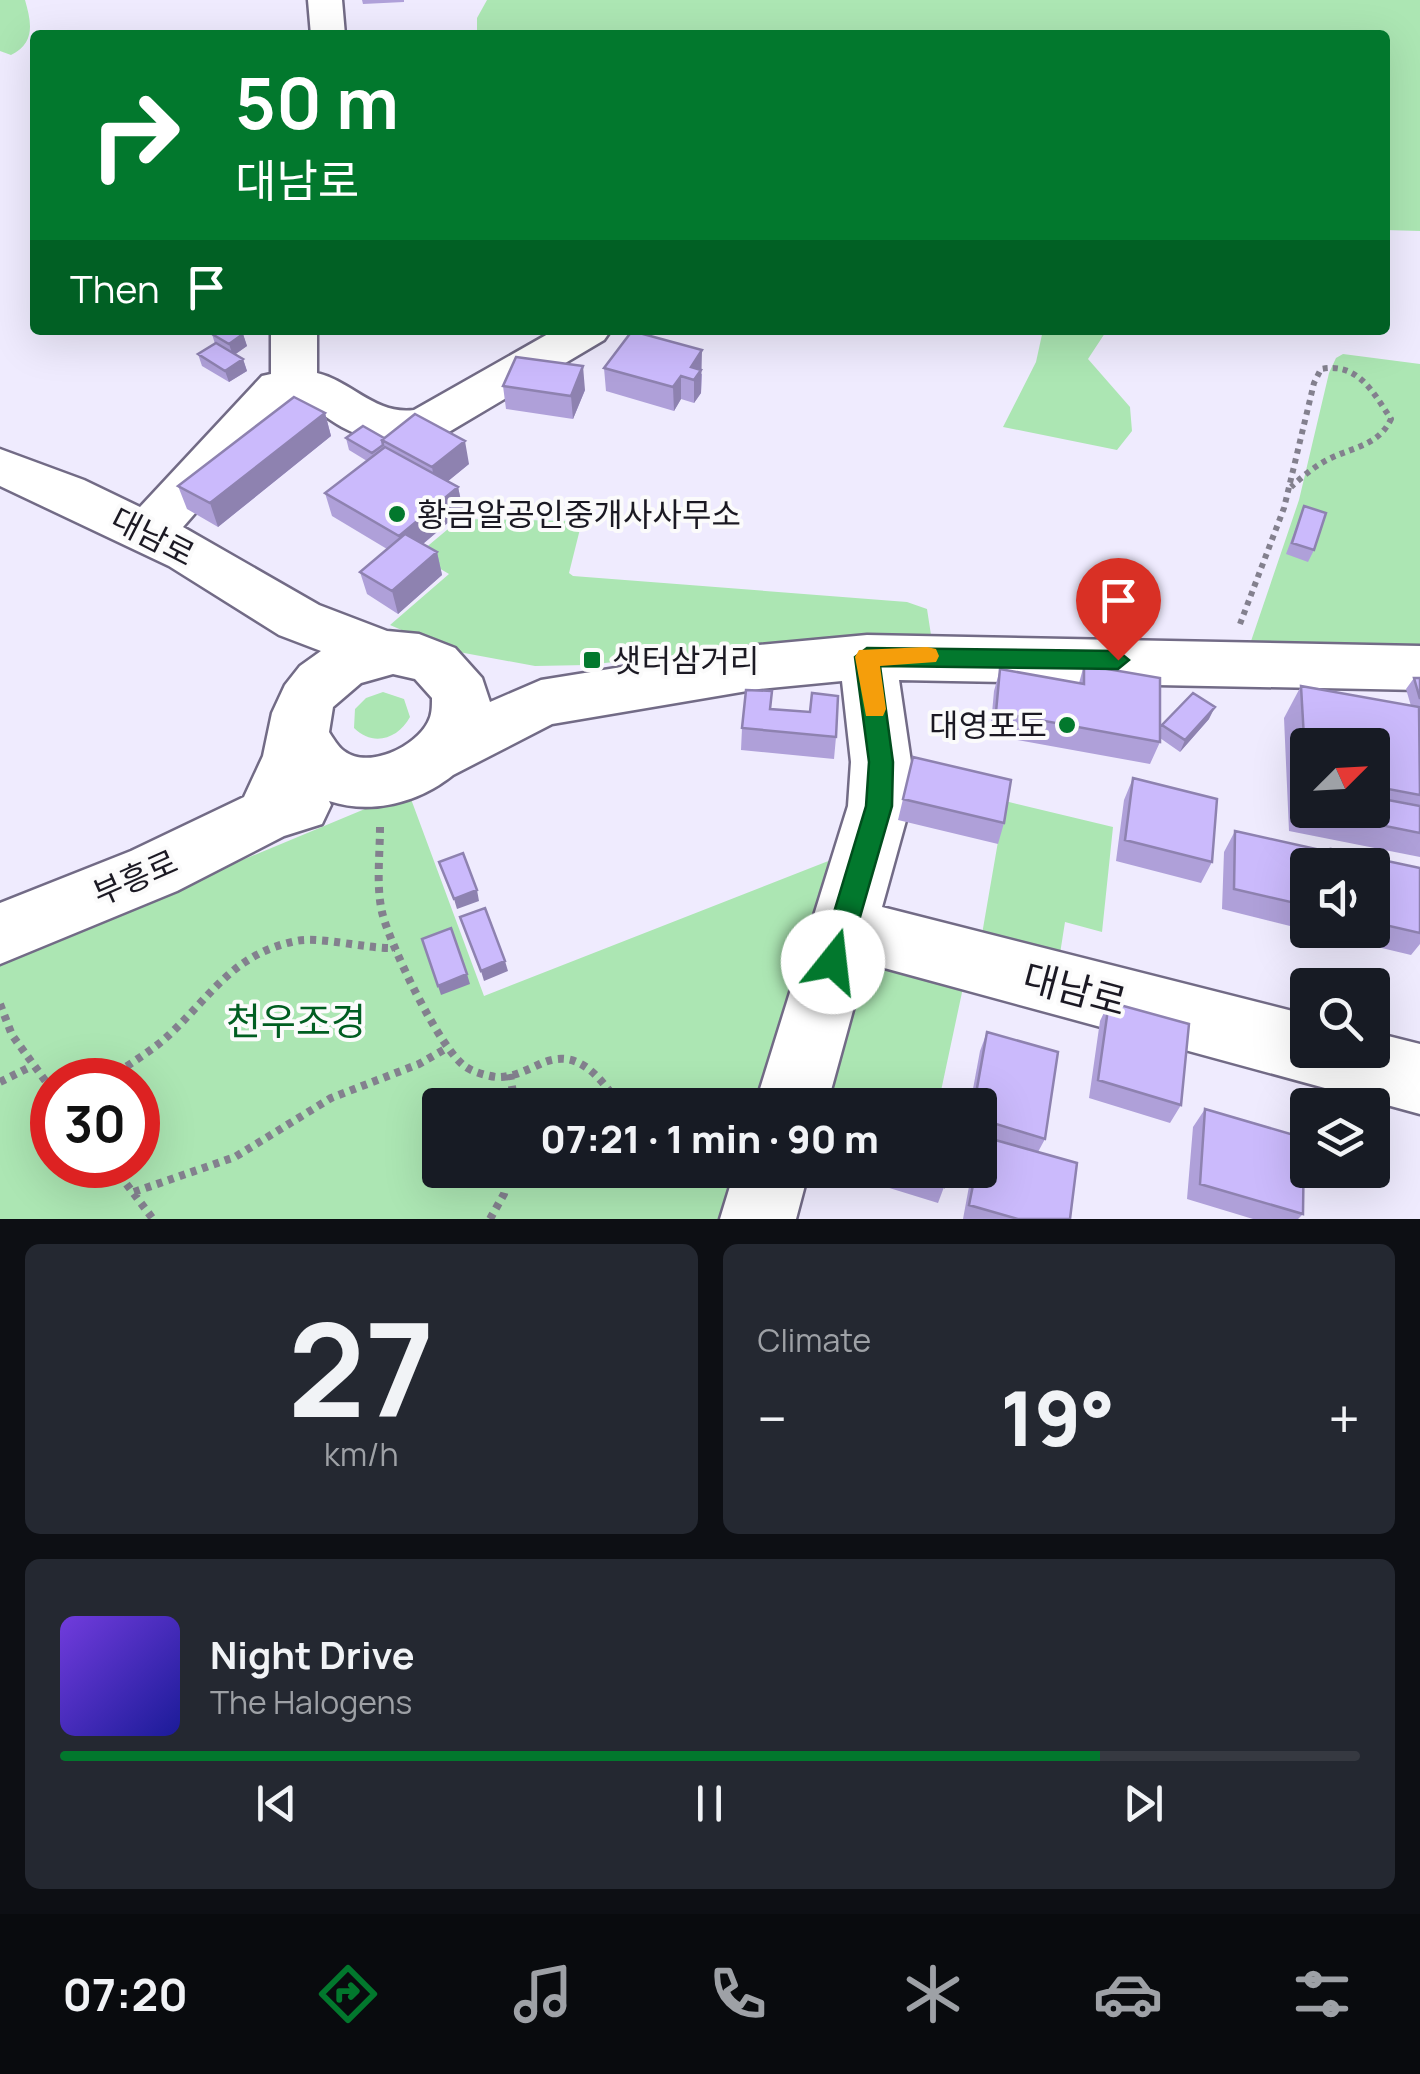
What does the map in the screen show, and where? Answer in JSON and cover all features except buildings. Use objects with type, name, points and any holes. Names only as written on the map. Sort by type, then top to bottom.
[{"type":"street","points":[[325,0],[328,30]]},
{"type":"street","points":[[294,335],[294,380]]},
{"type":"street","points":[[148,532],[279,387],[294,380],[308,382],[366,422],[390,430],[409,429],[425,425],[579,335]]},
{"type":"street","name":"대남로","points":[[0,466],[148,532],[299,620],[385,652]]},
{"type":"street","points":[[299,620],[305,752],[334,776],[380,798],[440,755],[541,703],[759,667],[867,657],[1420,668]]},
{"type":"street","points":[[268,815],[303,716],[340,666],[385,652],[428,659],[444,670],[456,684],[461,720],[440,755]]},
{"type":"street","points":[[796,1088],[879,806],[881,762],[867,657]]},
{"type":"street","points":[[1287,664],[1322,692],[1377,719]]},
{"type":"street","points":[[444,670],[541,703]]},
{"type":"street","name":"부흥로","points":[[0,934],[154,871],[268,815],[380,798]]},
{"type":"street","name":"대남로","points":[[844,927],[1290,1045]]},
{"type":"street","name":"대남로","points":[[1381,1068],[1420,1078]]},
{"type":"street","points":[[758,1219],[767,1188]]},
{"type":"path","points":[[1226,663],[1291,487],[1297,444],[1314,382],[1321,368],[1334,364],[1347,367],[1364,378],[1391,419],[1387,431],[1376,440],[1329,458],[1291,487]]},
{"type":"path","points":[[380,798],[381,908],[395,948],[447,1048],[466,1068],[497,1077],[551,1059],[575,1060],[596,1072],[608,1088]]},
{"type":"path","points":[[138,1058],[168,1036],[227,972],[258,954],[299,940],[366,949],[395,948]]},
{"type":"path","points":[[0,1004],[12,1036],[30,1063]]},
{"type":"path","points":[[134,1192],[234,1157],[331,1098],[419,1064],[447,1048]]},
{"type":"path","points":[[0,1082],[30,1067]]},
{"type":"path","points":[[510,1074],[513,1088]]},
{"type":"path","points":[[131,1188],[153,1219]]},
{"type":"path","points":[[490,1219],[506,1188]]},
{"type":"green space","points":[[0,0],[25,0],[29,17],[28,39],[11,55],[0,51]]},
{"type":"green space","points":[[487,0],[1420,0],[1420,231],[1390,230],[1390,30],[477,30],[477,18]]},
{"type":"green space","points":[[1042,335],[1104,335],[1088,359],[1130,407],[1132,431],[1117,450],[1003,427],[1036,362]]},
{"type":"green space","points":[[1343,354],[1420,364],[1420,652],[1249,647],[1299,500],[1329,373],[1336,358]]},
{"type":"green space","points":[[460,519],[577,521],[581,525],[569,573],[573,576],[907,602],[927,609],[931,635],[838,637],[587,665],[535,666],[448,650],[390,625],[449,574],[417,555]]},
{"type":"green space","points":[[383,692],[404,699],[410,717],[399,731],[385,738],[361,734],[354,728],[355,709],[366,698]]},
{"type":"green space","name":"천우조경","points":[[408,791],[484,996],[836,858],[770,1088],[422,1088],[422,1188],[740,1188],[731,1219],[0,1219],[0,961]]},
{"type":"green space","points":[[1005,801],[1113,827],[1102,932],[1065,922],[1059,960],[981,940]]},
{"type":"green space","points":[[878,965],[964,983],[942,1088],[825,1088],[852,987]]},
{"type":"slow traffic","points":[[874,709],[867,657],[927,656]]},
{"type":"place","name":"황금알공인중개사사무소","points":[[397,514]]},
{"type":"place","name":"샛터삼거리","points":[[592,660]]},
{"type":"place","name":"대영포도","points":[[1067,725]]},
{"type":"route","points":[[833,962],[879,806],[881,762],[867,657],[1118,660]]}]
